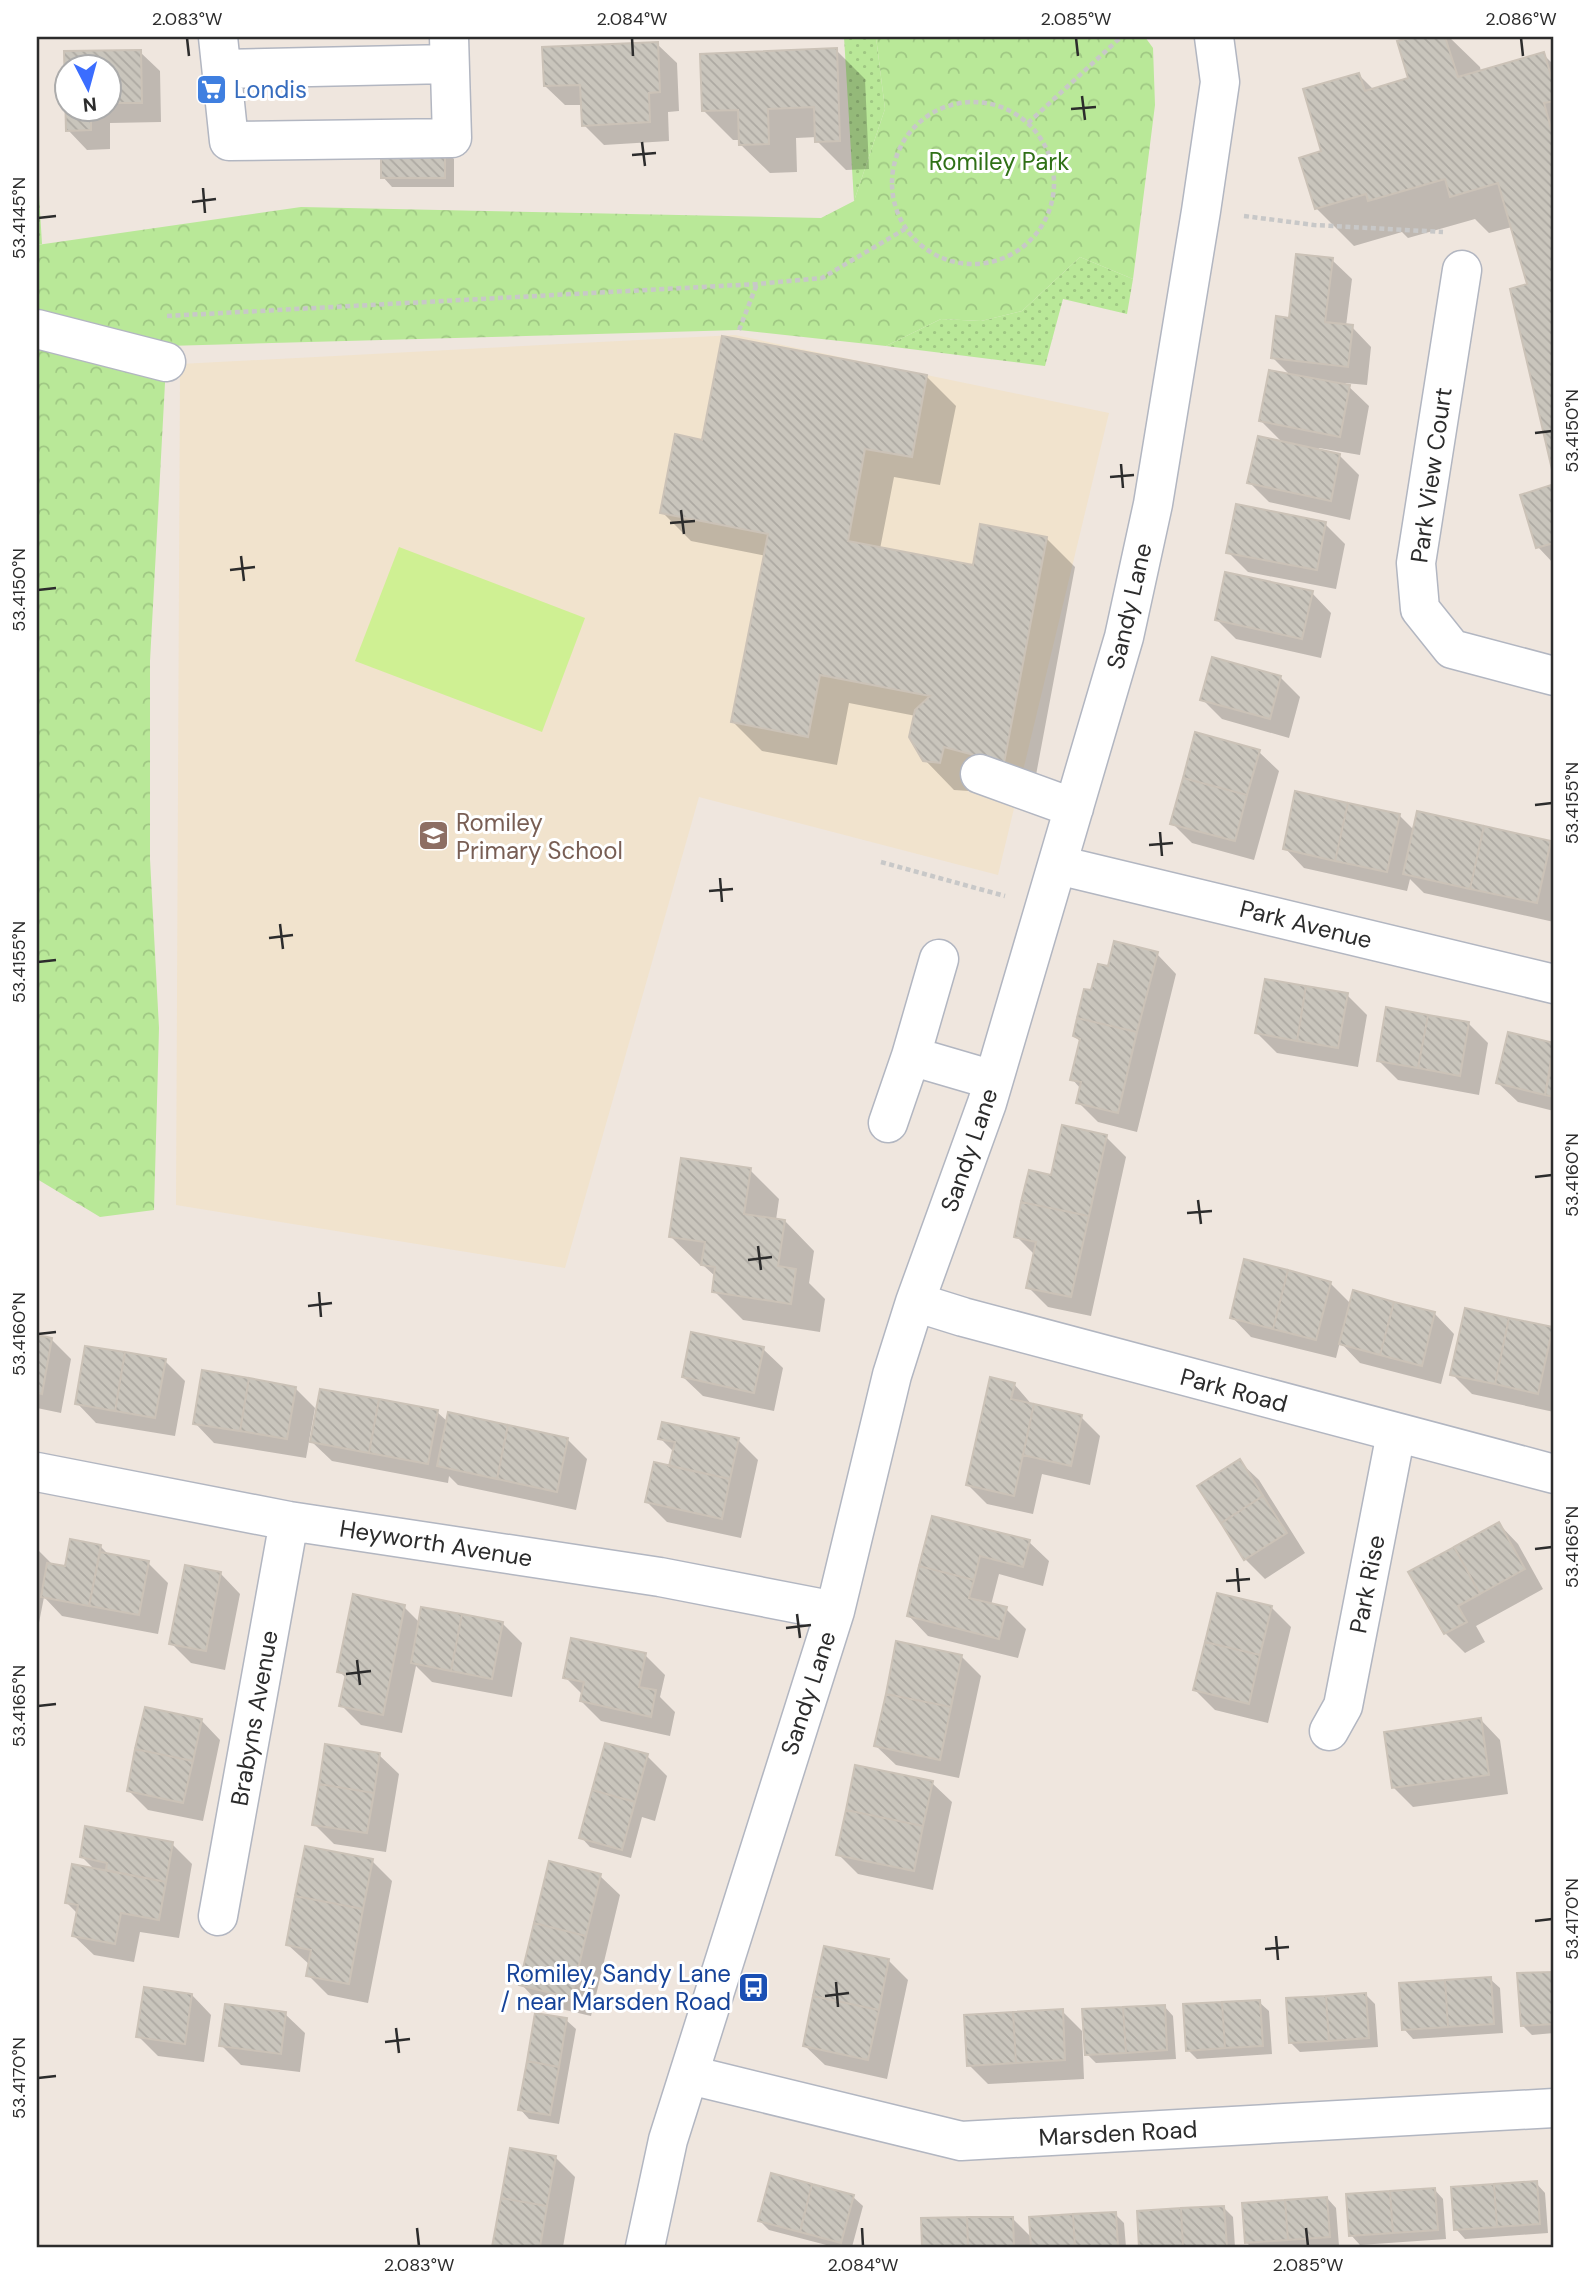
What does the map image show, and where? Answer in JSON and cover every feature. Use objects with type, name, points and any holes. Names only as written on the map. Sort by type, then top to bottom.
[{"type":"street","name":"Sandy Lane","points":[[645,2247],[668,2140],[835,1611],[892,1375],[993,1080],[1124,637],[1153,504],[1201,211],[1220,82],[1214,37]]},
{"type":"street","points":[[449,51],[452,138],[229,141],[220,53],[449,51]]},
{"type":"street","name":"Park View Court","points":[[1462,271],[1416,563],[1420,609],[1452,649],[1554,676]]},
{"type":"street","points":[[37,329],[166,362]]},
{"type":"street","points":[[980,774],[1074,808]]},
{"type":"street","name":"Park Avenue","points":[[1058,864],[1554,984]]},
{"type":"street","points":[[888,1124],[939,959]]},
{"type":"street","points":[[911,1056],[993,1080]]},
{"type":"street","name":"Park Road","points":[[915,1302],[1554,1474]]},
{"type":"street","name":"Park Rise","points":[[1329,1731],[1343,1706],[1396,1433]]},
{"type":"street","name":"Heyworth Avenue","points":[[37,1472],[289,1521],[660,1577],[835,1611]]},
{"type":"street","name":"Brabyns Avenue","points":[[218,1916],[289,1521]]},
{"type":"street","name":"Marsden Road","points":[[690,2075],[961,2141],[1554,2108]]},
{"type":"path","points":[[1028,123],[1121,37]]},
{"type":"path","points":[[980,102],[1006,109],[1028,123],[1045,145],[1053,171],[1053,198],[1044,224],[1026,245],[1002,259],[975,265],[948,261],[923,248],[905,229],[894,204],[891,179],[897,153],[910,131],[930,114],[954,104],[980,102]]},
{"type":"path","points":[[1201,211],[1314,225],[1443,231],[1462,271]]},
{"type":"path","points":[[161,316],[757,284],[822,278],[905,229]]},
{"type":"path","points":[[739,330],[757,284]]},
{"type":"path","points":[[881,862],[1046,907]]},
{"type":"shaded area","name":"Romiley Primary School","points":[[735,335],[1109,413],[998,875],[699,797],[565,1268],[176,1205],[180,364]]},
{"type":"green space","points":[[844,37],[876,37],[885,109],[854,201]]},
{"type":"green space","name":"Romiley Park","points":[[876,37],[1145,37],[1153,48],[1155,105],[1133,279],[1080,257],[1022,311],[981,321],[941,319],[886,346],[739,330],[167,346],[150,661],[150,859],[159,1028],[154,1210],[100,1217],[37,1179],[37,245],[301,207],[821,218],[854,201],[885,109]]},
{"type":"green space","points":[[37,162],[42,244],[37,245]]},
{"type":"green space","points":[[1080,257],[1133,279],[1127,314],[1063,299],[1045,366],[886,346],[941,319],[981,321],[1022,311]]},
{"type":"green space","points":[[399,547],[585,618],[542,732],[355,661]]},
{"type":"building","points":[[1413,37],[1445,37],[1458,77],[1544,52],[1554,86],[1554,101],[1544,103],[1554,139],[1554,478],[1510,289],[1527,284],[1498,183],[1450,197],[1445,179],[1368,201],[1366,194],[1315,209],[1299,158],[1321,151],[1303,89],[1359,73],[1365,91],[1408,78],[1397,41]]},
{"type":"building","points":[[658,42],[660,92],[649,93],[650,122],[582,126],[580,85],[544,86],[542,47]]},
{"type":"building","points":[[837,48],[840,141],[815,142],[814,107],[768,109],[769,144],[739,145],[738,110],[702,111],[700,54]]},
{"type":"building","points":[[141,50],[142,103],[122,103],[122,52],[64,51]]},
{"type":"building","points":[[66,122],[91,122],[91,130],[66,131]]},
{"type":"building","points":[[445,148],[445,178],[381,178],[381,149]]},
{"type":"building","points":[[1296,254],[1333,258],[1325,322],[1353,325],[1348,367],[1271,358],[1276,316],[1289,318]]},
{"type":"building","points":[[722,336],[927,375],[912,457],[865,449],[848,541],[973,565],[980,524],[1047,537],[1004,763],[944,747],[940,763],[923,761],[909,737],[915,710],[930,696],[820,675],[808,737],[731,722],[768,534],[660,513],[675,434],[702,440]]},
{"type":"building","points":[[1269,370],[1350,385],[1340,437],[1259,421]]},
{"type":"building","points":[[1258,436],[1340,454],[1331,501],[1247,483]]},
{"type":"building","points":[[1554,484],[1554,543],[1536,548],[1520,495]]},
{"type":"building","points":[[1236,504],[1326,522],[1317,570],[1226,553]]},
{"type":"building","points":[[1225,572],[1313,591],[1302,639],[1215,620]]},
{"type":"building","points":[[1212,657],[1281,676],[1270,719],[1200,700]]},
{"type":"building","points":[[1195,732],[1260,750],[1247,795],[1183,778]]},
{"type":"building","points":[[1183,778],[1247,795],[1235,841],[1170,824]]},
{"type":"building","points":[[1295,791],[1348,803],[1335,861],[1283,849]]},
{"type":"building","points":[[1348,803],[1400,814],[1387,872],[1335,861]]},
{"type":"building","points":[[1417,811],[1484,826],[1470,889],[1403,874]]},
{"type":"building","points":[[1484,826],[1551,841],[1537,903],[1470,889]]},
{"type":"building","points":[[1114,941],[1158,952],[1137,1032],[1077,1018],[1084,989],[1091,990],[1098,964],[1108,966]]},
{"type":"building","points":[[1265,979],[1306,986],[1297,1041],[1255,1033]]},
{"type":"building","points":[[1306,986],[1348,993],[1338,1048],[1297,1041]]},
{"type":"building","points":[[1386,1007],[1428,1015],[1418,1068],[1377,1061]]},
{"type":"building","points":[[1428,1015],[1469,1022],[1460,1076],[1418,1068]]},
{"type":"building","points":[[1077,1018],[1137,1032],[1118,1113],[1076,1103],[1081,1082],[1070,1080],[1080,1039],[1073,1036]]},
{"type":"building","points":[[1508,1032],[1554,1043],[1545,1095],[1496,1083]]},
{"type":"building","points":[[1554,1052],[1554,1097],[1545,1095]]},
{"type":"building","points":[[1062,1125],[1107,1135],[1089,1216],[1021,1202],[1029,1170],[1051,1175]]},
{"type":"building","points":[[681,1158],[751,1168],[744,1214],[785,1220],[778,1266],[796,1269],[791,1304],[712,1292],[715,1267],[701,1265],[705,1242],[669,1237]]},
{"type":"building","points":[[1021,1202],[1089,1216],[1071,1297],[1026,1288],[1036,1242],[1014,1237]]},
{"type":"building","points":[[1244,1259],[1288,1270],[1273,1329],[1230,1318]]},
{"type":"building","points":[[1288,1270],[1331,1282],[1316,1340],[1273,1329]]},
{"type":"building","points":[[1353,1290],[1394,1302],[1380,1355],[1339,1344]]},
{"type":"building","points":[[1394,1302],[1435,1312],[1422,1366],[1380,1355]]},
{"type":"building","points":[[1465,1308],[1509,1318],[1495,1384],[1450,1375]]},
{"type":"building","points":[[1509,1318],[1553,1327],[1538,1394],[1495,1384]]},
{"type":"building","points":[[691,1332],[764,1347],[754,1393],[682,1377]]},
{"type":"building","points":[[37,1335],[52,1338],[42,1394],[37,1393]]},
{"type":"building","points":[[85,1346],[125,1352],[115,1411],[75,1404]]},
{"type":"building","points":[[125,1352],[166,1359],[155,1418],[115,1411]]},
{"type":"building","points":[[202,1370],[249,1378],[240,1431],[193,1424]]},
{"type":"building","points":[[990,1377],[1015,1383],[1011,1399],[1034,1404],[1014,1496],[966,1485]]},
{"type":"building","points":[[249,1378],[296,1387],[287,1439],[240,1431]]},
{"type":"building","points":[[320,1389],[379,1399],[369,1453],[310,1442]]},
{"type":"building","points":[[379,1399],[438,1410],[428,1464],[369,1453]]},
{"type":"building","points":[[1034,1404],[1082,1415],[1071,1466],[1023,1455]]},
{"type":"building","points":[[448,1412],[508,1425],[497,1479],[437,1466]]},
{"type":"building","points":[[662,1422],[739,1438],[730,1479],[669,1466],[675,1442],[658,1439]]},
{"type":"building","points":[[508,1425],[568,1438],[557,1492],[497,1479]]},
{"type":"building","points":[[1240,1459],[1263,1496],[1221,1523],[1197,1486]]},
{"type":"building","points":[[654,1462],[730,1479],[722,1519],[645,1502]]},
{"type":"building","points":[[1263,1496],[1287,1533],[1244,1560],[1221,1523]]},
{"type":"building","points":[[932,1516],[1030,1540],[1023,1567],[980,1556],[974,1580],[919,1566]]},
{"type":"building","points":[[1499,1522],[1525,1569],[1480,1594],[1454,1547]]},
{"type":"building","points":[[70,1539],[101,1545],[89,1606],[41,1597],[47,1563],[65,1566]]},
{"type":"building","points":[[1454,1547],[1480,1594],[1458,1606],[1467,1622],[1444,1634],[1408,1572]]},
{"type":"building","points":[[100,1552],[149,1561],[139,1615],[89,1606]]},
{"type":"building","points":[[185,1565],[221,1572],[206,1651],[169,1644]]},
{"type":"building","points":[[919,1566],[974,1580],[969,1598],[1007,1607],[999,1639],[907,1616]]},
{"type":"building","points":[[1217,1593],[1272,1606],[1260,1655],[1205,1642]]},
{"type":"building","points":[[353,1594],[405,1605],[383,1715],[339,1706],[346,1674],[337,1672]]},
{"type":"building","points":[[421,1607],[462,1614],[451,1671],[411,1663]]},
{"type":"building","points":[[462,1614],[503,1622],[492,1679],[451,1671]]},
{"type":"building","points":[[571,1638],[646,1653],[639,1687],[656,1690],[651,1717],[580,1701],[584,1682],[563,1678]]},
{"type":"building","points":[[896,1641],[962,1655],[951,1707],[886,1694]]},
{"type":"building","points":[[1205,1642],[1260,1655],[1249,1704],[1193,1690]]},
{"type":"building","points":[[886,1694],[951,1707],[940,1760],[874,1746]]},
{"type":"building","points":[[145,1707],[202,1719],[193,1761],[135,1749]]},
{"type":"building","points":[[1481,1718],[1489,1775],[1392,1788],[1384,1732]]},
{"type":"building","points":[[605,1743],[648,1754],[635,1802],[592,1790]]},
{"type":"building","points":[[325,1744],[380,1753],[374,1793],[319,1784]]},
{"type":"building","points":[[135,1749],[193,1761],[183,1803],[127,1791]]},
{"type":"building","points":[[855,1765],[933,1781],[923,1826],[846,1810]]},
{"type":"building","points":[[319,1784],[374,1793],[367,1833],[312,1825]]},
{"type":"building","points":[[592,1790],[635,1802],[622,1850],[579,1838]]},
{"type":"building","points":[[846,1810],[923,1826],[914,1871],[836,1855]]},
{"type":"building","points":[[85,1826],[173,1842],[166,1882],[106,1870],[107,1863],[80,1857]]},
{"type":"building","points":[[305,1846],[373,1859],[363,1909],[295,1896]]},
{"type":"building","points":[[549,1861],[601,1874],[586,1936],[534,1923]]},
{"type":"building","points":[[72,1864],[166,1882],[159,1920],[121,1913],[115,1944],[72,1936],[78,1905],[65,1903]]},
{"type":"building","points":[[295,1896],[363,1909],[349,1984],[306,1976],[311,1950],[286,1945]]},
{"type":"building","points":[[534,1923],[586,1936],[571,1998],[519,1985]]},
{"type":"building","points":[[824,1946],[889,1959],[879,2010],[813,1996]]},
{"type":"building","points":[[1554,1972],[1554,2024],[1521,2026],[1517,1973]]},
{"type":"building","points":[[1491,1977],[1494,2024],[1448,2027],[1445,1980]]},
{"type":"building","points":[[1445,1980],[1448,2027],[1402,2030],[1399,1983]]},
{"type":"building","points":[[144,1987],[192,1994],[185,2044],[136,2037]]},
{"type":"building","points":[[1366,1993],[1369,2038],[1329,2041],[1326,1996]]},
{"type":"building","points":[[813,1996],[879,2010],[868,2060],[803,2046]]},
{"type":"building","points":[[1326,1996],[1329,2041],[1289,2043],[1286,1998]]},
{"type":"building","points":[[1260,2000],[1263,2046],[1225,2048],[1222,2002]]},
{"type":"building","points":[[1222,2002],[1225,2048],[1186,2051],[1183,2004]]},
{"type":"building","points":[[225,2004],[286,2012],[281,2054],[219,2046]]},
{"type":"building","points":[[1165,2005],[1167,2050],[1126,2053],[1123,2007]]},
{"type":"building","points":[[1123,2007],[1126,2053],[1085,2055],[1082,2009]]},
{"type":"building","points":[[1063,2009],[1065,2060],[1016,2063],[1013,2012]]},
{"type":"building","points":[[1013,2012],[1016,2063],[967,2066],[964,2015]]},
{"type":"building","points":[[535,2013],[567,2018],[559,2067],[527,2061]]},
{"type":"building","points":[[527,2061],[559,2067],[550,2115],[518,2110]]},
{"type":"building","points":[[510,2148],[556,2156],[547,2206],[501,2198]]},
{"type":"building","points":[[771,2173],[812,2184],[800,2232],[758,2221]]},
{"type":"building","points":[[1537,2181],[1540,2224],[1497,2227],[1494,2184]]},
{"type":"building","points":[[812,2184],[854,2195],[841,2243],[800,2232]]},
{"type":"building","points":[[1494,2184],[1497,2227],[1454,2230],[1451,2187]]},
{"type":"building","points":[[1435,2188],[1438,2230],[1393,2233],[1390,2191]]},
{"type":"building","points":[[1390,2191],[1393,2233],[1349,2236],[1346,2194]]},
{"type":"building","points":[[1327,2197],[1330,2237],[1288,2240],[1285,2200]]},
{"type":"building","points":[[501,2198],[547,2206],[540,2247],[492,2247]]},
{"type":"building","points":[[1285,2200],[1288,2240],[1245,2243],[1242,2203]]},
{"type":"building","points":[[1224,2206],[1227,2247],[1183,2247],[1181,2208]]},
{"type":"building","points":[[1181,2208],[1183,2247],[1139,2247],[1137,2211]]},
{"type":"building","points":[[1116,2212],[1118,2247],[1075,2247],[1073,2214]]},
{"type":"building","points":[[1073,2214],[1075,2247],[1031,2247],[1029,2217]]},
{"type":"building","points":[[967,2217],[968,2247],[922,2247],[921,2218]]},
{"type":"building","points":[[967,2217],[1013,2217],[1014,2247],[968,2247]]},
{"type":"place","name":"Londis","points":[[211,89]]},
{"type":"place","name":"Romiley Primary School","points":[[433,836]]},
{"type":"place","name":"Romiley, Sandy Lane / near Marsden Road","points":[[754,1987]]}]
